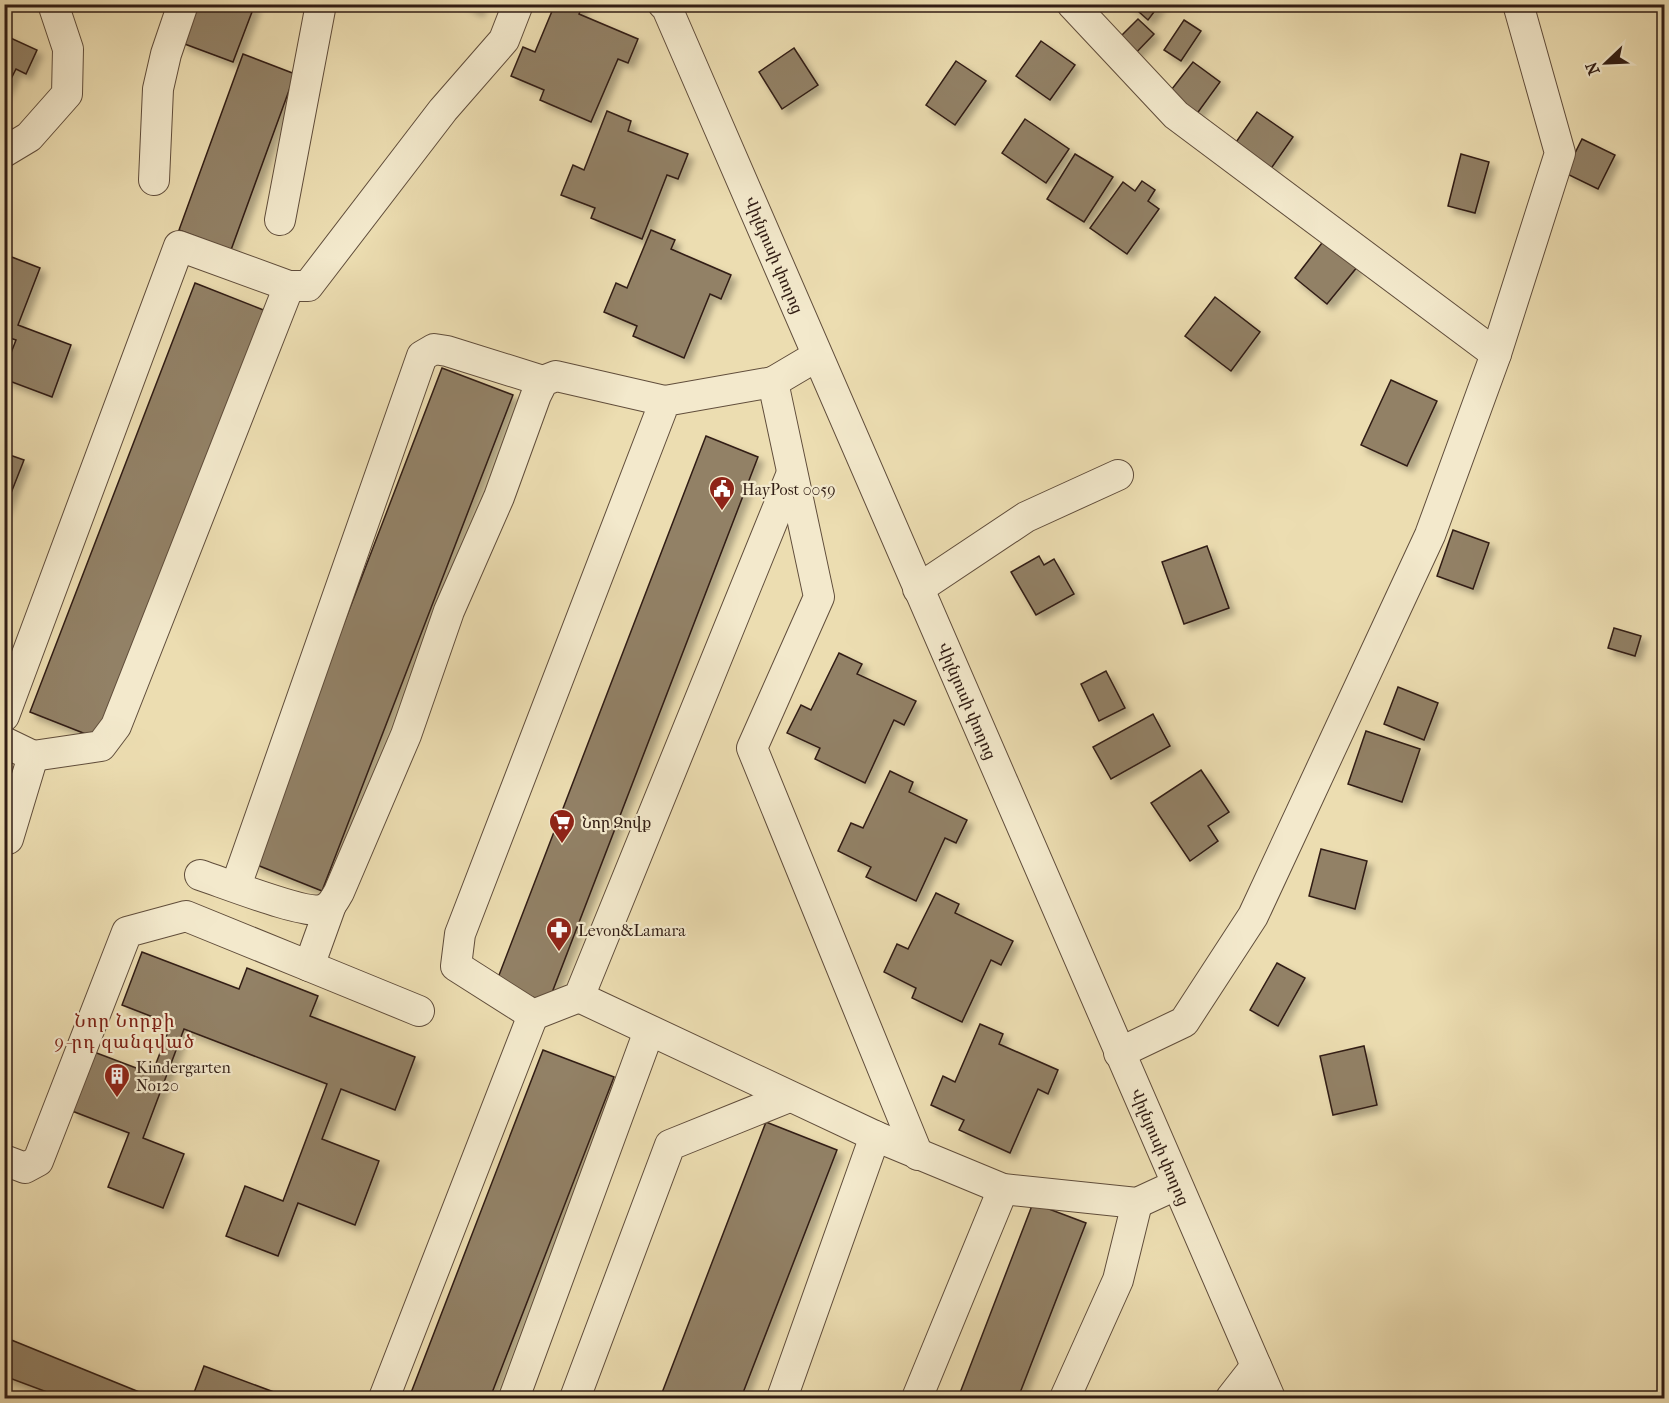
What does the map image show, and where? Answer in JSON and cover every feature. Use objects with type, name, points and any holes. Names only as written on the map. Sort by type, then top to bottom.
[{"type":"street","points":[[4,152],[29,137],[67,94],[68,49],[53,4]]},
{"type":"street","points":[[154,180],[158,89],[166,54],[183,4]]},
{"type":"street","points":[[280,220],[321,4]]},
{"type":"street","points":[[4,716],[179,246],[289,286],[308,285],[443,110],[504,40],[518,4]]},
{"type":"street","name":"Վիլնյուսի փողոց","points":[[663,4],[667,8],[1270,1398]]},
{"type":"street","points":[[1072,4],[1176,115],[1496,354]]},
{"type":"street","points":[[1119,1053],[1184,1022],[1253,916],[1430,535],[1496,354],[1560,153],[1518,4]]},
{"type":"street","points":[[4,742],[33,756],[101,746],[116,726],[289,286]]},
{"type":"street","points":[[236,886],[422,356],[434,349],[447,351],[543,381],[556,376],[665,401],[773,382],[817,356]]},
{"type":"street","points":[[309,966],[332,905],[406,735],[449,611],[499,497],[543,381]]},
{"type":"street","points":[[773,382],[819,597],[752,748],[918,1155]]},
{"type":"street","points":[[533,1015],[456,966],[460,934],[665,401]]},
{"type":"street","points":[[384,1398],[533,1015],[579,997],[792,473]]},
{"type":"street","points":[[918,589],[1026,517],[1118,475]]},
{"type":"street","points":[[8,839],[33,756]]},
{"type":"street","points":[[200,875],[299,908],[322,910],[332,905]]},
{"type":"street","points":[[4,1160],[25,1168],[38,1161],[127,932],[186,916],[418,1011]]},
{"type":"street","points":[[579,997],[875,1136],[1003,1189],[1137,1203],[1176,1185]]},
{"type":"street","points":[[514,1398],[649,1031]]},
{"type":"street","points":[[575,1398],[670,1145],[789,1097]]},
{"type":"street","points":[[782,1398],[875,1136]]},
{"type":"street","points":[[917,1398],[1003,1189]]},
{"type":"street","points":[[1065,1398],[1118,1280],[1137,1203]]},
{"type":"street","points":[[1231,1398],[1256,1366]]},
{"type":"building","points":[[197,4],[255,4],[233,62],[182,43]]},
{"type":"building","points":[[464,4],[481,4],[478,11]]},
{"type":"building","points":[[555,4],[583,4],[579,14],[638,39],[628,63],[618,59],[591,122],[540,100],[544,90],[511,76],[523,47],[535,52]]},
{"type":"building","points":[[1130,4],[1160,4],[1148,20]]},
{"type":"building","points":[[1138,19],[1154,34],[1131,58],[1115,42]]},
{"type":"building","points":[[1184,20],[1201,31],[1181,61],[1164,50]]},
{"type":"building","points":[[4,35],[37,50],[26,74],[16,69],[4,93]]},
{"type":"building","points":[[1041,41],[1075,65],[1050,100],[1016,76]]},
{"type":"building","points":[[794,48],[818,85],[782,109],[759,72]]},
{"type":"building","points":[[243,54],[295,74],[231,250],[179,230]]},
{"type":"building","points":[[956,61],[986,81],[955,125],[926,105]]},
{"type":"building","points":[[1193,62],[1220,82],[1196,115],[1168,94]]},
{"type":"building","points":[[607,111],[631,121],[628,131],[688,154],[678,179],[667,175],[642,239],[591,218],[595,208],[561,195],[573,165],[584,170]]},
{"type":"building","points":[[1257,112],[1293,137],[1270,170],[1234,145]]},
{"type":"building","points":[[1025,119],[1069,149],[1046,183],[1002,153]]},
{"type":"building","points":[[1582,139],[1615,155],[1598,189],[1565,173]]},
{"type":"building","points":[[1075,154],[1113,177],[1084,222],[1047,199]]},
{"type":"building","points":[[1461,154],[1489,162],[1475,213],[1448,206]]},
{"type":"building","points":[[1142,181],[1155,190],[1148,201],[1159,209],[1127,254],[1090,228],[1123,182],[1135,191]]},
{"type":"building","points":[[651,230],[675,240],[671,249],[731,275],[721,299],[710,294],[684,358],[633,336],[637,326],[604,312],[616,283],[627,288]]},
{"type":"building","points":[[1325,239],[1358,266],[1327,304],[1295,278]]},
{"type":"building","points":[[4,254],[40,268],[18,325],[71,345],[52,397],[4,379],[4,371],[16,340],[4,336]]},
{"type":"building","points":[[195,283],[266,311],[101,740],[30,712]]},
{"type":"building","points":[[1215,297],[1260,332],[1231,371],[1185,336]]},
{"type":"building","points":[[442,368],[513,395],[322,891],[252,863]]},
{"type":"building","points":[[1391,380],[1437,401],[1407,466],[1361,445]]},
{"type":"building","points":[[706,436],[758,457],[548,1003],[496,983]]},
{"type":"building","points":[[4,453],[24,460],[4,511]]},
{"type":"building","points":[[1453,530],[1489,543],[1473,589],[1437,576]]},
{"type":"building","points":[[1207,546],[1229,608],[1184,624],[1162,562]]},
{"type":"building","points":[[1039,556],[1044,565],[1054,559],[1074,594],[1036,615],[1011,572]]},
{"type":"building","points":[[1614,628],[1641,636],[1635,656],[1608,648]]},
{"type":"building","points":[[839,653],[862,664],[857,674],[916,701],[904,725],[894,720],[865,783],[815,759],[820,748],[787,733],[801,705],[811,710]]},
{"type":"building","points":[[1106,671],[1125,708],[1099,721],[1081,684]]},
{"type":"building","points":[[1398,687],[1438,703],[1424,740],[1384,724]]},
{"type":"building","points":[[1153,714],[1170,746],[1111,779],[1093,747]]},
{"type":"building","points":[[1366,731],[1420,749],[1402,802],[1348,784]]},
{"type":"building","points":[[1201,770],[1229,812],[1208,826],[1218,841],[1190,861],[1151,803]]},
{"type":"building","points":[[890,771],[913,782],[909,792],[967,820],[956,843],[945,838],[916,901],[866,877],[871,867],[838,851],[851,823],[863,828]]},
{"type":"building","points":[[1321,849],[1367,861],[1355,909],[1309,896]]},
{"type":"building","points":[[936,893],[959,904],[955,913],[1013,941],[1001,965],[991,960],[962,1022],[912,998],[916,988],[884,972],[897,944],[908,949]]},
{"type":"building","name":"Kindergarten No120","points":[[142,952],[239,989],[247,968],[318,996],[310,1016],[415,1057],[395,1110],[341,1089],[322,1139],[379,1161],[355,1225],[298,1203],[278,1256],[226,1236],[245,1186],[283,1201],[327,1084],[184,1029],[143,1138],[184,1154],[163,1208],[108,1187],[129,1133],[72,1111],[94,1052],[152,1074],[171,1024],[122,1005]]},
{"type":"building","points":[[1277,963],[1305,978],[1278,1026],[1250,1010]]},
{"type":"building","points":[[980,1024],[1003,1034],[999,1044],[1058,1070],[1048,1094],[1038,1089],[1010,1153],[959,1130],[964,1120],[931,1105],[943,1076],[955,1082]]},
{"type":"building","points":[[1364,1046],[1377,1105],[1333,1115],[1320,1056]]},
{"type":"building","points":[[543,1050],[614,1077],[490,1398],[409,1398]]},
{"type":"building","points":[[766,1122],[837,1150],[741,1398],[660,1398]]},
{"type":"building","points":[[1033,1203],[1086,1223],[1018,1398],[958,1398]]},
{"type":"building","points":[[4,1337],[154,1398],[63,1398],[4,1376]]},
{"type":"building","points":[[204,1366],[290,1398],[192,1398]]},
{"type":"place","name":"HayPost 0059","points":[[722,512]]},
{"type":"place","name":"Նոր Զովք","points":[[562,845]]},
{"type":"place","name":"Levon&Lamara","points":[[559,953]]},
{"type":"place","name":"Kindergarten No120","points":[[117,1099]]},
{"type":"district","name":"Նոր Նորքի 9-րդ զանգված","points":[[125,1031]]}]
